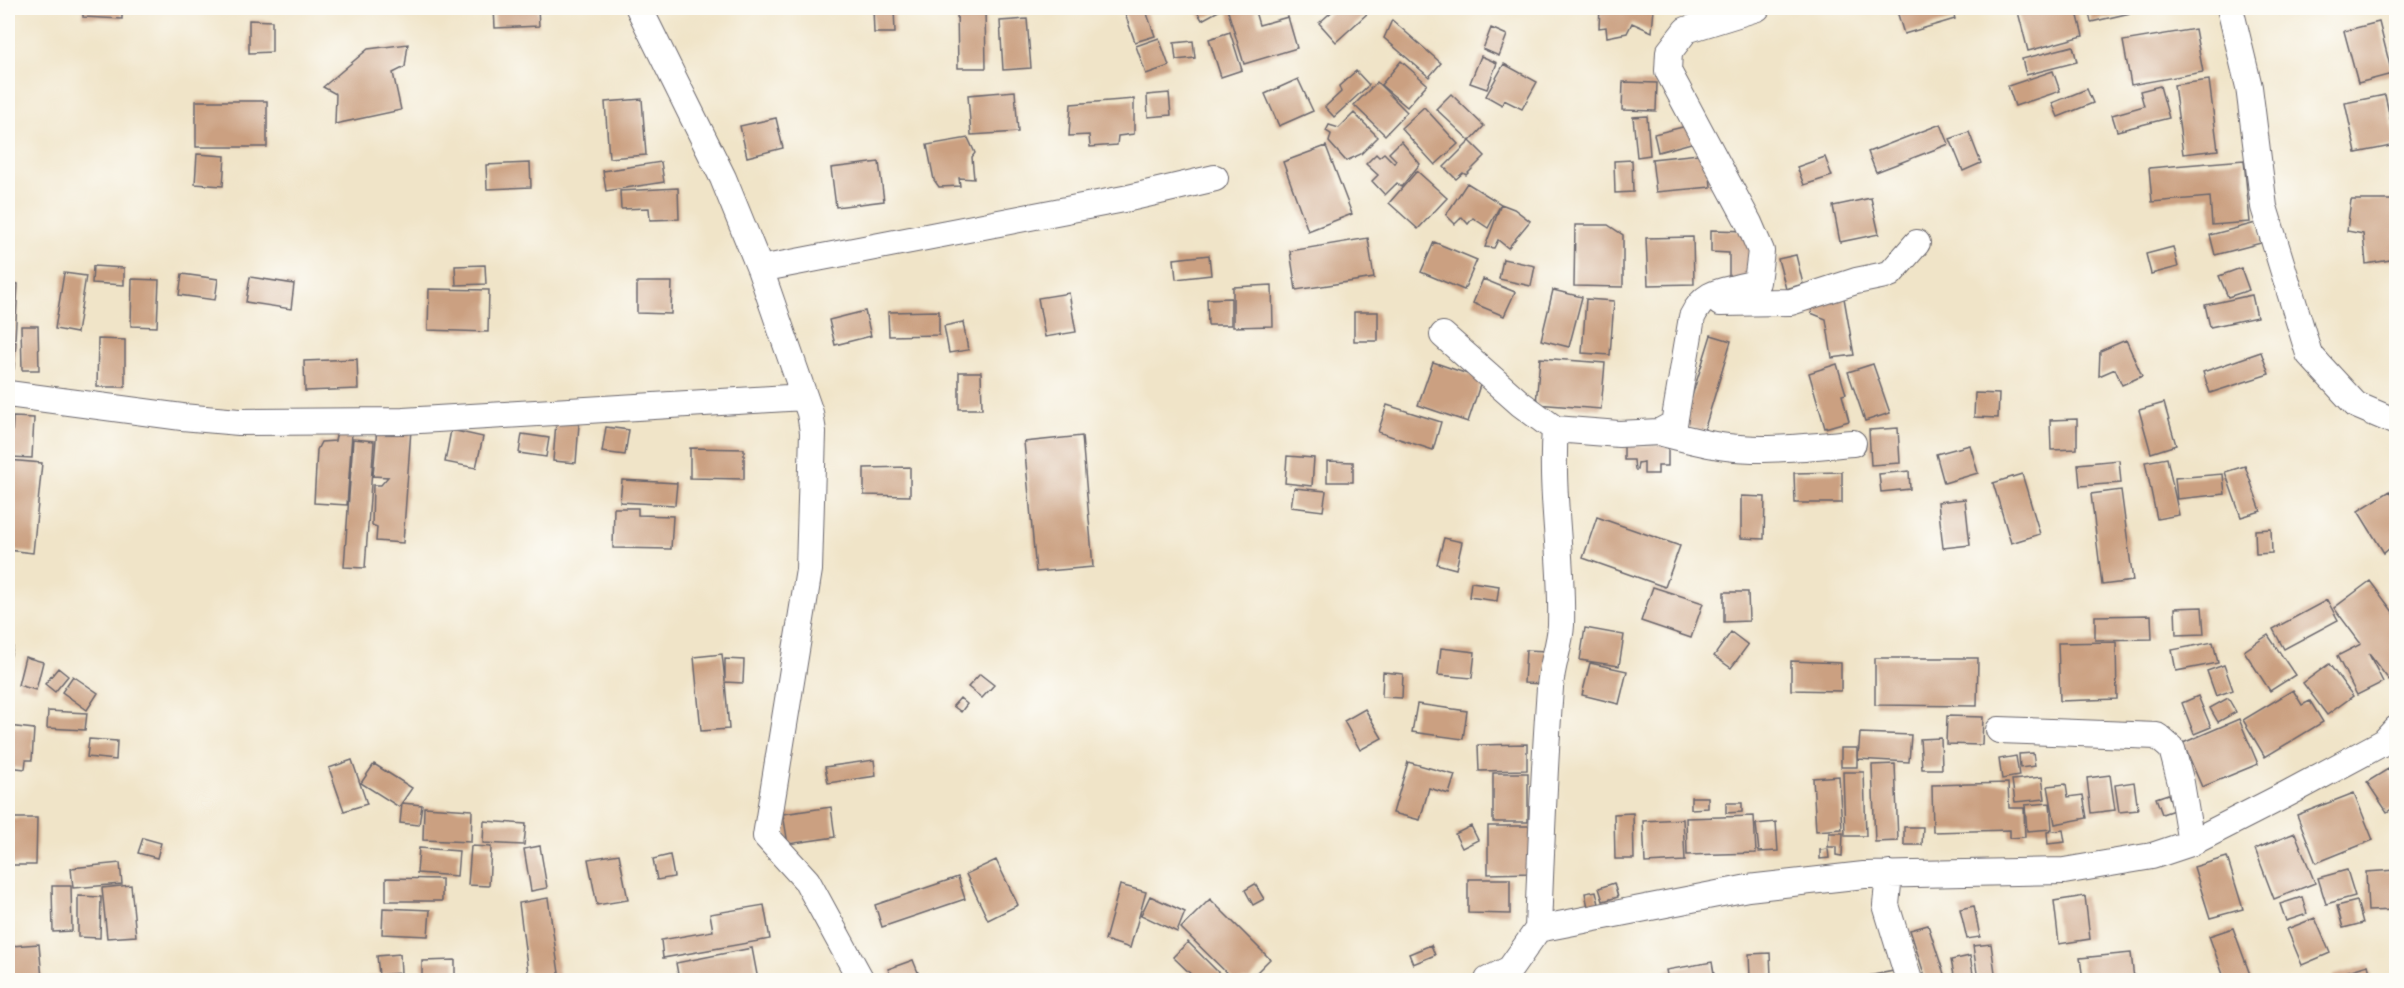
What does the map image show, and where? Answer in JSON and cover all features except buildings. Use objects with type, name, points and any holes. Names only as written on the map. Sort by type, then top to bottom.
[{"type":"street","points":[[639,8],[723,178],[760,269],[804,397],[813,432],[809,570],[766,836],[807,881],[861,981]]},
{"type":"street","points":[[1659,432],[1674,424],[1692,317],[1699,302],[1710,294],[1738,289],[1757,282],[1761,251],[1749,223],[1668,70],[1668,55],[1675,41],[1686,30],[1757,8]]},
{"type":"street","points":[[2230,8],[2249,87],[2264,207],[2309,354],[2356,405],[2397,422]]},
{"type":"street","points":[[760,269],[1129,198],[1215,178]]},
{"type":"street","points":[[1699,302],[1791,302],[1856,281],[1890,274],[1917,243]]},
{"type":"street","points":[[1443,335],[1521,404],[1555,429],[1619,434],[1659,432],[1699,443],[1730,447],[1773,448],[1853,443]]},
{"type":"street","points":[[8,394],[182,417],[239,422],[403,421],[804,397]]},
{"type":"street","points":[[1488,981],[1510,969],[1538,929],[1543,783],[1550,685],[1561,629],[1562,596],[1552,464],[1555,429]]},
{"type":"street","points":[[1999,730],[2157,736],[2172,749],[2181,783],[2191,843]]},
{"type":"street","points":[[1538,929],[1748,888],[1889,874],[2064,871],[2152,856],[2191,843],[2392,744]]},
{"type":"street","points":[[1889,874],[1886,905],[1910,981]]}]
